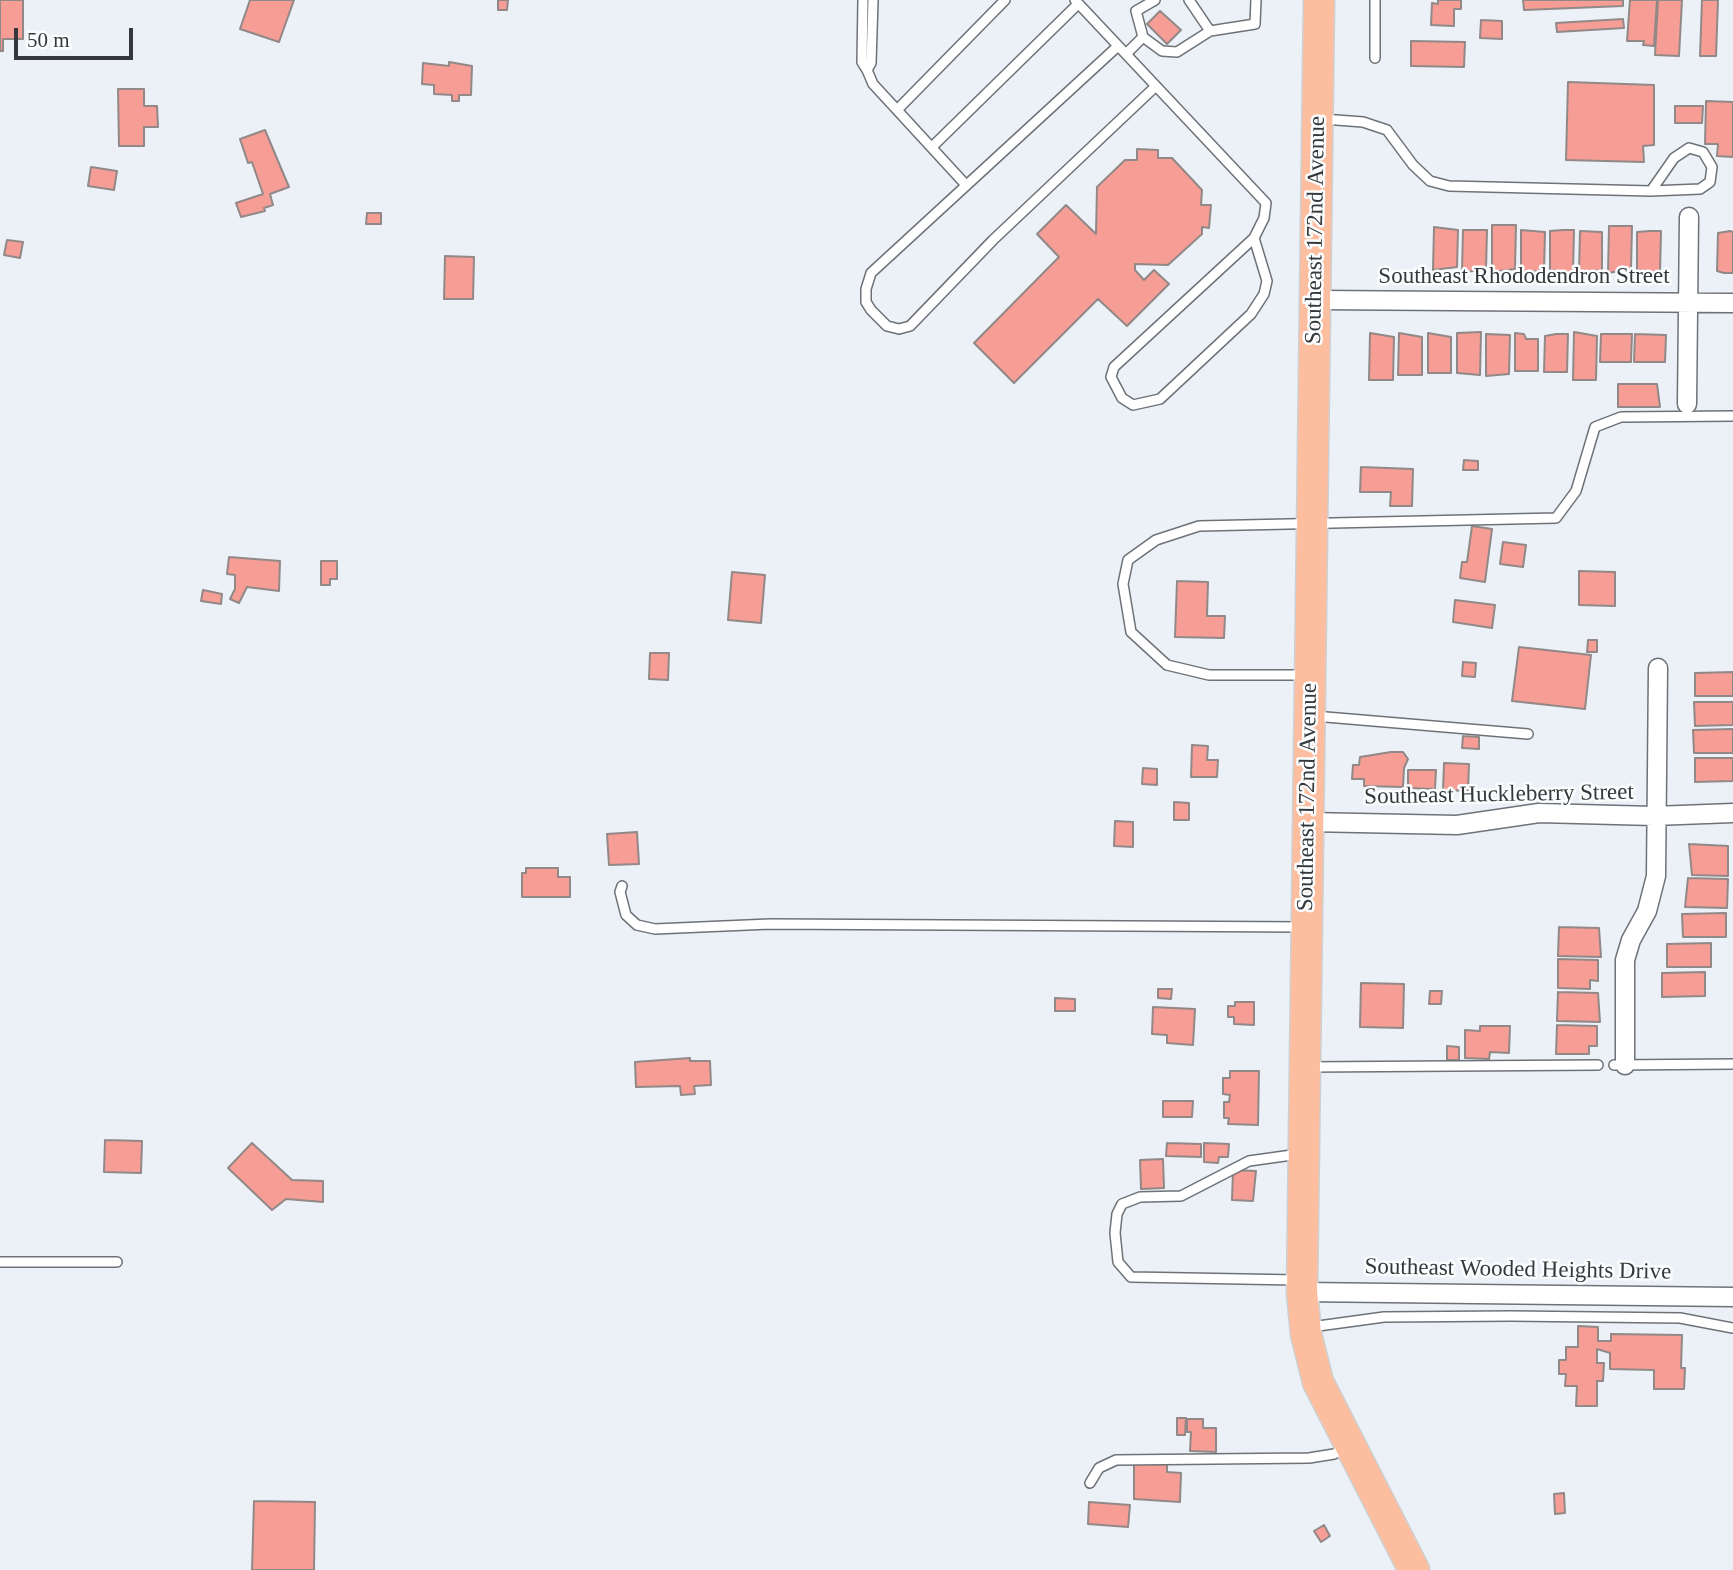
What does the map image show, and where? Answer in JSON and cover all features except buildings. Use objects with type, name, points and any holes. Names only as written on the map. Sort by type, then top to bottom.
[{"type":"main road","name":"Southeast 172nd Avenue","points":[[1319,0],[1302,1286],[1306,1328],[1318,1382],[1414,1570]]},
{"type":"street","points":[[1687,404],[1689,217]]},
{"type":"street","name":"Southeast Rhododendron Street","points":[[1315,300],[1733,303]]},
{"type":"street","points":[[1619,1065],[1625,960],[1631,940],[1647,911],[1654,885],[1658,668]]},
{"type":"street","name":"Southeast Huckleberry Street","points":[[1308,822],[1457,825],[1539,813],[1654,816],[1733,813]]},
{"type":"street","name":"Southeast Wooded Heights Drive","points":[[1302,1286],[1733,1297]]},
{"type":"lane","points":[[863,0],[862,62],[873,84],[933,146],[966,185]]},
{"type":"lane","points":[[866,70],[871,63],[873,0]]},
{"type":"lane","points":[[897,110],[1005,0]]},
{"type":"lane","points":[[1155,0],[1136,11],[1143,37],[1162,51],[1177,52],[1210,31],[1255,24],[1256,0]]},
{"type":"lane","points":[[1189,0],[1210,31]]},
{"type":"lane","points":[[1374,58],[1375,0]]},
{"type":"lane","points":[[933,146],[1077,2],[1266,203],[1264,218],[1254,238],[1114,367],[1111,377],[1122,398],[1133,405],[1160,400],[1251,314],[1264,294],[1267,281],[1254,238]]},
{"type":"lane","points":[[1126,54],[1143,37]]},
{"type":"lane","points":[[1118,46],[871,273],[866,302],[887,326],[899,329],[910,326],[993,240],[1156,86]]},
{"type":"lane","points":[[1318,119],[1363,122],[1387,130],[1413,165],[1430,181],[1449,186],[1651,191],[1700,189],[1710,182],[1712,167],[1703,152],[1689,148],[1674,158],[1651,191]]},
{"type":"lane","points":[[1310,675],[1209,675],[1167,664],[1131,632],[1123,584],[1128,560],[1156,540],[1199,526],[1556,517],[1576,491],[1595,427],[1621,417],[1733,416]]},
{"type":"lane","points":[[1309,716],[1528,734]]},
{"type":"lane","points":[[622,886],[626,915],[638,925],[655,929],[770,925],[1306,927]]},
{"type":"lane","points":[[1619,1065],[1733,1064]]},
{"type":"lane","points":[[1304,1067],[1598,1065]]},
{"type":"lane","points":[[1302,1286],[1130,1277],[1118,1262],[1115,1233],[1117,1214],[1122,1204],[1140,1198],[1181,1196],[1249,1161],[1303,1154]]},
{"type":"lane","points":[[0,1262],[117,1262]]},
{"type":"lane","points":[[1306,1328],[1384,1317],[1511,1316],[1680,1318],[1733,1328]]},
{"type":"lane","points":[[1090,1483],[1099,1468],[1116,1460],[1309,1458],[1334,1454],[1349,1446]]}]
